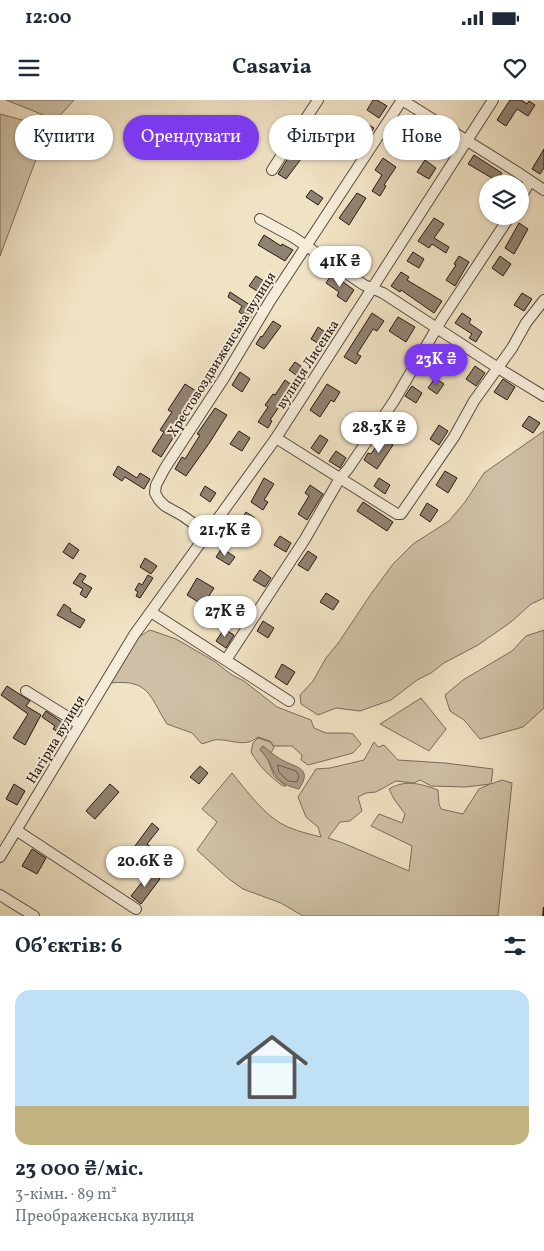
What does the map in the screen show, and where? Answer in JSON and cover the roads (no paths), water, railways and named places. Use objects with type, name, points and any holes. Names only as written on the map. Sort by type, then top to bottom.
[{"type":"street","points":[[272,170],[318,100]]},
{"type":"street","points":[[402,100],[544,190]]},
{"type":"street","name":"Хрестовоздвиженська вулиця","points":[[207,533],[183,516],[164,506],[155,493],[156,484],[224,378],[270,301],[402,100]]},
{"type":"street","name":"вулиця Лисенка","points":[[134,635],[276,438],[493,100]]},
{"type":"street","points":[[260,219],[306,246],[364,285],[383,293],[544,396]]},
{"type":"street","points":[[226,660],[305,539],[340,478],[394,401],[437,329],[504,225]]},
{"type":"street","points":[[276,438],[396,514],[401,514],[454,438],[474,401],[544,300]]},
{"type":"street","points":[[151,612],[289,701]]},
{"type":"street","name":"Нагірна вулиця","points":[[0,857],[134,635]]},
{"type":"street","points":[[26,691],[79,724]]},
{"type":"street","points":[[16,830],[136,909]]},
{"type":"street","points":[[0,895],[34,916]]},
{"type":"water","points":[[263,746],[279,758],[298,767],[304,773],[303,782],[299,789],[289,786],[278,778],[260,750]]},
{"type":"railway","points":[[543,916],[544,907]]}]
